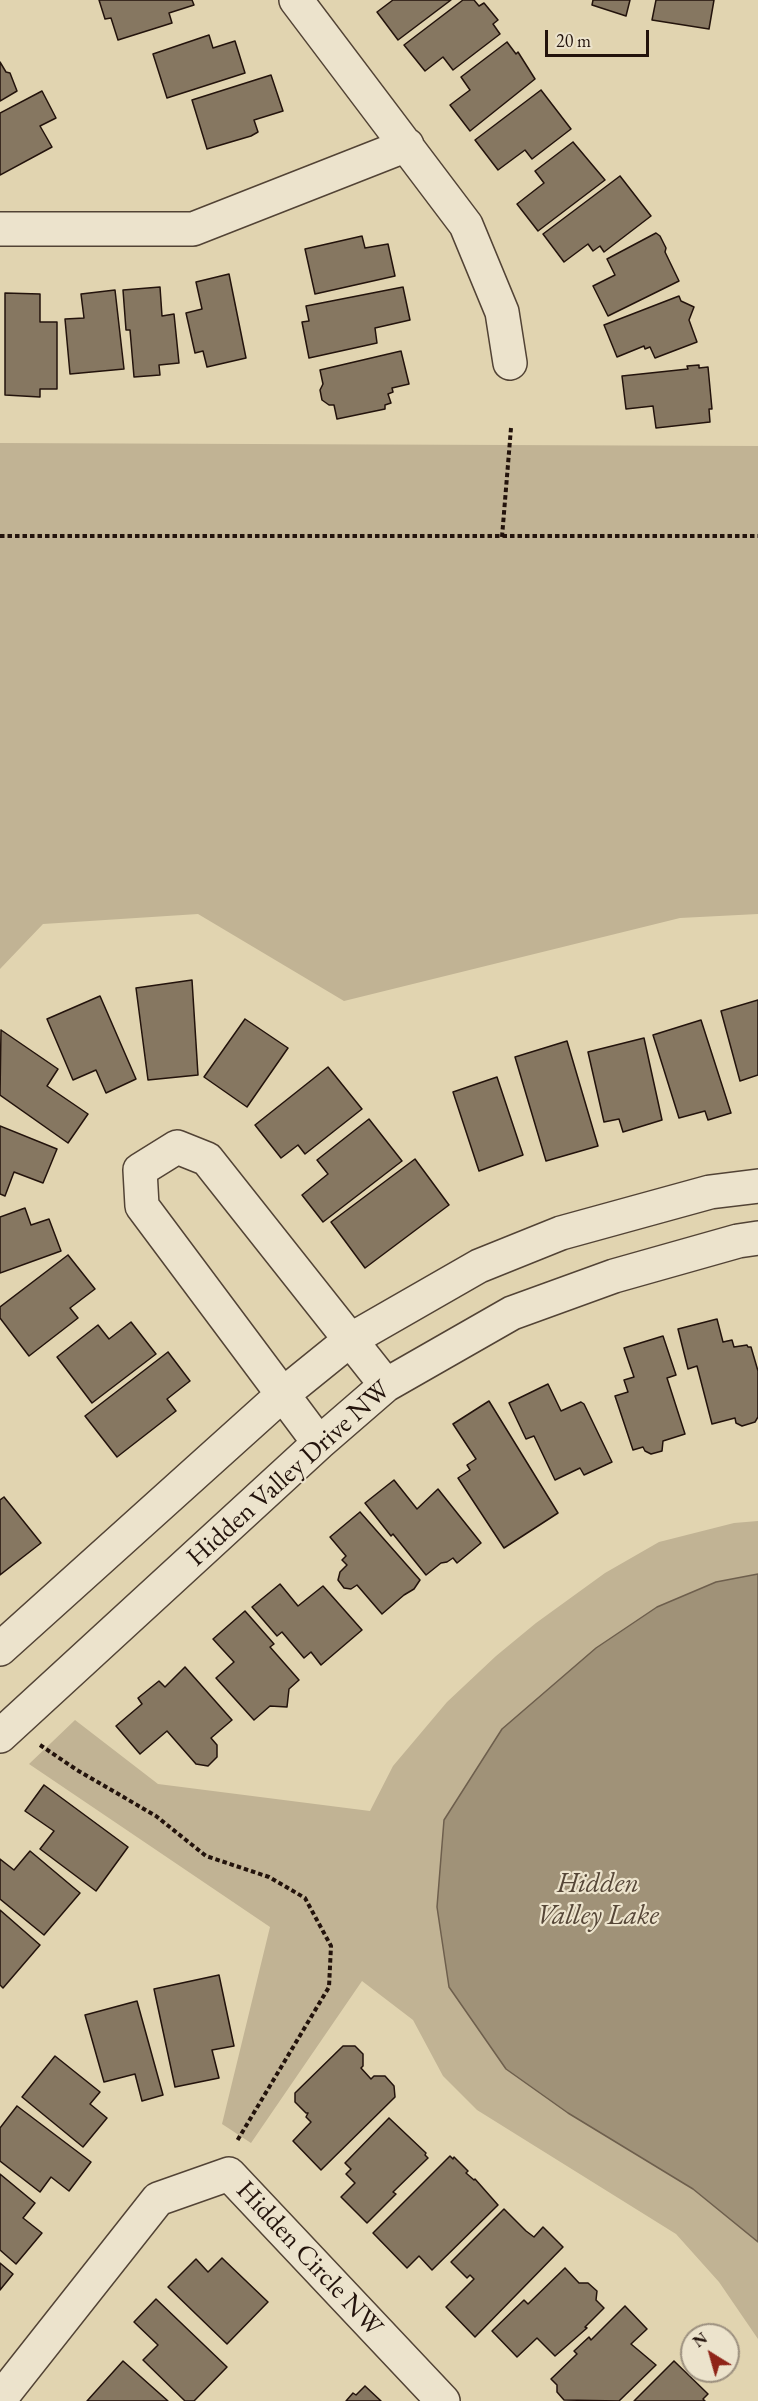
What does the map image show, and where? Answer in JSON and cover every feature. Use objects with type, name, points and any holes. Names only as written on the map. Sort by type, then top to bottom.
[{"type":"street","points":[[296,0],[466,225],[502,312],[510,363]]},
{"type":"street","points":[[0,229],[193,229],[407,145]]},
{"type":"street","points":[[319,1443],[142,1206],[140,1170],[177,1148],[207,1159],[386,1385]]},
{"type":"street","points":[[0,1649],[282,1395],[350,1340],[479,1266],[561,1233],[710,1192],[758,1186]]},
{"type":"street","name":"Hidden Valley Drive NW","points":[[0,1736],[319,1443],[386,1385],[512,1313],[614,1276],[738,1240],[758,1238]]},
{"type":"street","name":"Hidden Circle NW","points":[[0,2399],[159,2199],[229,2174],[444,2401]]},
{"type":"path","points":[[502,537],[511,428]]},
{"type":"path","points":[[0,536],[244,534],[502,537],[758,536]]},
{"type":"path","points":[[37,1743],[77,1770],[156,1816],[206,1856],[269,1877],[305,1898],[331,1946],[329,1987],[237,2141],[229,2174]]},
{"type":"shaded area","points":[[0,443],[758,446],[758,914],[680,918],[344,1001],[198,914],[43,924],[0,969]]},
{"type":"shaded area","points":[[758,1521],[758,2339],[719,2282],[676,2234],[477,2110],[443,2076],[413,2020],[362,1981],[251,2143],[222,2124],[270,1927],[29,1764],[75,1720],[158,1784],[370,1811],[393,1766],[447,1702],[496,1656],[536,1623],[605,1573],[659,1542],[734,1523]]},
{"type":"water","name":"Hidden Valley Lake","points":[[758,1574],[758,2242],[693,2189],[568,2113],[506,2069],[449,1987],[437,1907],[444,1820],[502,1729],[596,1648],[657,1607],[716,1582]]},
{"type":"building","points":[[99,0],[192,0],[194,5],[169,13],[172,23],[118,40],[111,18],[105,19]]},
{"type":"building","points":[[393,0],[451,0],[398,40],[377,12]]},
{"type":"building","points":[[463,0],[474,0],[479,6],[484,3],[498,20],[493,24],[500,34],[453,70],[443,57],[425,71],[404,45]]},
{"type":"building","points":[[593,0],[630,0],[626,16],[592,5]]},
{"type":"building","points":[[656,0],[714,0],[709,29],[652,20]]},
{"type":"building","points":[[209,35],[213,48],[235,41],[245,73],[167,98],[153,54]]},
{"type":"building","points":[[507,42],[516,54],[518,52],[535,79],[470,131],[450,105],[470,90],[461,77]]},
{"type":"building","points":[[0,62],[6,72],[10,73],[17,91],[0,101]]},
{"type":"building","points":[[271,75],[283,111],[254,120],[258,132],[251,136],[207,149],[192,100]]},
{"type":"building","points":[[541,90],[571,129],[532,159],[525,150],[498,170],[475,140]]},
{"type":"building","points":[[42,91],[56,118],[40,126],[52,147],[0,175],[0,113]]},
{"type":"building","points":[[573,142],[605,180],[538,231],[517,204],[544,183],[535,171]]},
{"type":"building","points":[[620,176],[651,216],[604,252],[600,246],[593,251],[588,244],[564,262],[543,234]]},
{"type":"building","points":[[656,233],[666,248],[665,252],[679,281],[608,316],[593,286],[615,275],[607,259]]},
{"type":"building","points":[[362,236],[365,248],[388,244],[395,276],[315,294],[305,249]]},
{"type":"building","points":[[229,274],[246,358],[207,367],[203,351],[195,353],[186,313],[202,309],[196,282]]},
{"type":"building","points":[[160,287],[162,316],[174,314],[179,363],[159,365],[160,375],[134,377],[130,330],[126,330],[123,290]]},
{"type":"building","points":[[403,287],[410,320],[375,328],[377,343],[309,358],[302,322],[309,321],[306,306]]},
{"type":"building","points":[[115,290],[124,369],[70,374],[65,319],[84,318],[81,294]]},
{"type":"building","points":[[5,293],[40,294],[40,322],[57,322],[57,389],[40,389],[40,397],[5,395]]},
{"type":"building","points":[[679,296],[681,301],[694,307],[689,320],[697,342],[655,358],[650,347],[645,349],[644,346],[617,357],[604,325]]},
{"type":"building","points":[[401,351],[409,384],[392,388],[393,392],[388,394],[391,403],[385,405],[385,409],[337,419],[334,405],[329,405],[322,400],[320,390],[323,384],[320,370]]},
{"type":"building","points":[[699,365],[699,368],[708,367],[712,409],[709,409],[710,422],[656,428],[653,406],[626,409],[622,376],[688,369],[687,366]]},
{"type":"building","points":[[192,980],[198,1075],[148,1080],[136,988]]},
{"type":"building","points":[[100,996],[136,1079],[106,1093],[96,1070],[73,1080],[47,1019]]},
{"type":"building","points":[[758,1000],[758,1075],[740,1081],[721,1011]]},
{"type":"building","points":[[245,1019],[288,1048],[247,1107],[204,1077]]},
{"type":"building","points":[[701,1020],[731,1113],[708,1120],[705,1111],[679,1118],[653,1035]]},
{"type":"building","points":[[1,1030],[58,1069],[47,1086],[88,1114],[68,1143],[0,1095]]},
{"type":"building","points":[[644,1038],[662,1120],[623,1132],[619,1119],[604,1122],[588,1052]]},
{"type":"building","points":[[567,1041],[598,1146],[546,1161],[515,1057]]},
{"type":"building","points":[[328,1067],[362,1109],[305,1154],[298,1145],[281,1158],[255,1125]]},
{"type":"building","points":[[497,1077],[523,1155],[479,1171],[453,1092]]},
{"type":"building","points":[[369,1119],[402,1161],[323,1222],[302,1195],[328,1174],[317,1160]]},
{"type":"building","points":[[0,1126],[57,1149],[43,1183],[14,1172],[5,1196],[0,1194]]},
{"type":"building","points":[[415,1159],[449,1205],[365,1268],[331,1222]]},
{"type":"building","points":[[25,1208],[31,1225],[49,1219],[61,1251],[0,1273],[0,1217]]},
{"type":"building","points":[[68,1255],[95,1289],[70,1308],[78,1318],[29,1356],[0,1318],[0,1307]]},
{"type":"building","points":[[717,1319],[723,1342],[732,1340],[734,1347],[747,1345],[751,1347],[758,1371],[758,1417],[755,1422],[742,1426],[736,1423],[735,1418],[712,1424],[697,1366],[688,1369],[678,1329]]},
{"type":"building","points":[[131,1322],[156,1354],[92,1403],[57,1357],[98,1325],[109,1339]]},
{"type":"building","points":[[663,1336],[676,1375],[667,1378],[685,1434],[663,1441],[662,1451],[651,1454],[643,1447],[633,1450],[615,1396],[628,1392],[624,1380],[634,1377],[624,1348]]},
{"type":"building","points":[[168,1352],[190,1381],[167,1399],[176,1411],[117,1457],[85,1416]]},
{"type":"building","points":[[548,1384],[561,1411],[581,1402],[584,1404],[612,1462],[584,1475],[580,1468],[555,1480],[534,1436],[526,1439],[509,1403]]},
{"type":"building","points":[[489,1401],[558,1513],[504,1548],[458,1478],[470,1470],[467,1465],[476,1459],[453,1424]]},
{"type":"building","points":[[394,1480],[417,1509],[438,1489],[481,1543],[457,1563],[453,1558],[441,1563],[426,1575],[365,1503]]},
{"type":"building","points":[[4,1497],[41,1543],[0,1575],[0,1500]]},
{"type":"building","points":[[360,1512],[420,1580],[414,1589],[382,1614],[357,1585],[351,1589],[344,1588],[338,1580],[340,1572],[347,1565],[342,1560],[346,1556],[330,1537]]},
{"type":"building","points":[[280,1584],[298,1606],[323,1586],[362,1630],[321,1665],[311,1652],[304,1658],[282,1632],[277,1636],[252,1607]]},
{"type":"building","points":[[245,1611],[274,1644],[270,1647],[299,1680],[289,1689],[287,1707],[270,1706],[254,1720],[216,1678],[234,1662],[213,1639]]},
{"type":"building","points":[[185,1667],[232,1720],[211,1738],[217,1745],[217,1757],[208,1766],[196,1764],[167,1731],[140,1754],[116,1726],[142,1704],[138,1698],[159,1681],[165,1687]]},
{"type":"building","points":[[44,1785],[128,1847],[96,1891],[40,1849],[54,1831],[25,1811]]},
{"type":"building","points":[[30,1851],[80,1893],[44,1935],[0,1899],[0,1859],[14,1870]]},
{"type":"building","points":[[0,1910],[40,1945],[3,1988],[0,1985]]},
{"type":"building","points":[[219,1975],[234,2046],[212,2050],[219,2078],[175,2087],[154,1989]]},
{"type":"building","points":[[137,2001],[163,2095],[142,2101],[135,2074],[104,2082],[85,2015]]},
{"type":"building","points":[[343,2046],[355,2046],[363,2054],[361,2068],[371,2079],[374,2076],[385,2076],[394,2086],[395,2097],[321,2170],[293,2141],[311,2122],[306,2117],[308,2113],[295,2102],[295,2093]]},
{"type":"building","points":[[55,2056],[100,2092],[90,2104],[107,2118],[83,2147],[22,2097]]},
{"type":"building","points":[[17,2106],[91,2162],[69,2191],[51,2177],[40,2192],[0,2161],[0,2128]]},
{"type":"building","points":[[389,2118],[426,2153],[428,2158],[393,2192],[396,2194],[367,2223],[341,2197],[355,2183],[346,2174],[351,2169],[345,2163]]},
{"type":"building","points":[[450,2156],[468,2171],[466,2173],[475,2179],[498,2205],[432,2270],[419,2256],[407,2268],[373,2233]]},
{"type":"building","points":[[0,2174],[35,2203],[23,2218],[42,2233],[16,2264],[0,2250]]},
{"type":"building","points":[[504,2209],[534,2237],[543,2227],[563,2247],[475,2337],[446,2307],[474,2279],[470,2275],[467,2278],[451,2262]]},
{"type":"building","points":[[222,2258],[268,2302],[227,2344],[168,2287],[196,2259],[208,2272]]},
{"type":"building","points":[[0,2263],[13,2274],[0,2290]]},
{"type":"building","points":[[565,2268],[579,2283],[588,2283],[597,2291],[596,2300],[604,2308],[585,2327],[587,2328],[555,2356],[537,2338],[517,2357],[492,2331],[524,2300],[528,2304]]},
{"type":"building","points":[[156,2299],[227,2367],[194,2401],[185,2401],[143,2360],[158,2345],[134,2322]]},
{"type":"building","points":[[625,2306],[647,2329],[631,2344],[656,2365],[619,2401],[564,2400],[557,2392],[557,2385],[551,2379],[577,2354],[574,2351],[589,2337],[591,2340]]},
{"type":"building","points":[[123,2361],[168,2401],[87,2401]]},
{"type":"building","points":[[674,2361],[680,2367],[680,2383],[697,2383],[708,2394],[703,2399],[705,2401],[634,2401]]},
{"type":"building","points":[[365,2386],[381,2401],[346,2401],[353,2393],[356,2395]]}]
